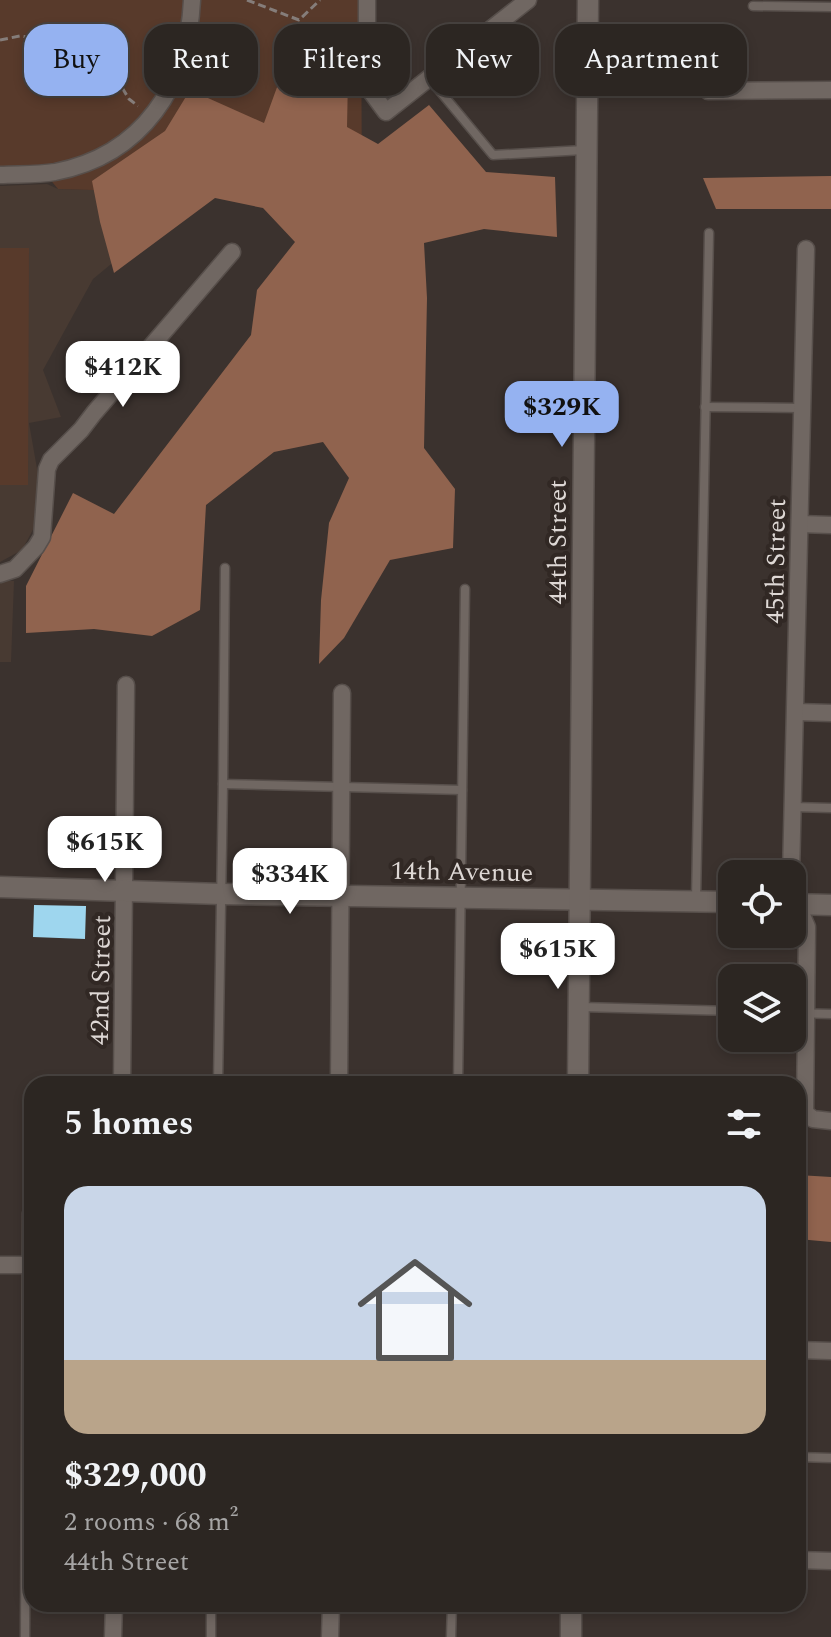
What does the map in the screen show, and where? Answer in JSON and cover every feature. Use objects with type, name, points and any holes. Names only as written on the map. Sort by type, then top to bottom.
[{"type":"street","points":[[0,175],[54,172],[94,161],[131,138],[171,89],[191,24],[192,0]]},
{"type":"street","points":[[367,0],[372,93],[386,112],[426,80]]},
{"type":"street","points":[[498,24],[528,0]]},
{"type":"street","name":"44th Street","points":[[578,1076],[588,0]]},
{"type":"street","points":[[747,91],[831,90]]},
{"type":"street","name":"45th Street","points":[[791,860],[806,249]]},
{"type":"street","points":[[0,574],[15,569],[42,537],[47,469],[51,460],[81,430],[232,252]]},
{"type":"street","points":[[800,524],[831,525]]},
{"type":"street","name":"42nd Street","points":[[122,1076],[126,685]]},
{"type":"street","points":[[339,1076],[342,693]]},
{"type":"street","points":[[796,712],[831,713]]},
{"type":"street","name":"14th Avenue","points":[[0,887],[221,894],[718,902]]},
{"type":"street","points":[[806,902],[831,905]]},
{"type":"street","points":[[801,1052],[802,1076]]},
{"type":"street","points":[[806,1114],[821,1121],[831,1121]]},
{"type":"street","points":[[0,1265],[24,1265]]},
{"type":"street","points":[[806,1350],[831,1351]]},
{"type":"street","points":[[806,1560],[831,1561]]},
{"type":"street","points":[[113,1637],[114,1612]]},
{"type":"street","points":[[330,1637],[331,1612]]},
{"type":"street","points":[[571,1612],[571,1637]]},
{"type":"lane","points":[[753,6],[831,7]]},
{"type":"lane","points":[[444,96],[493,155],[586,150]]},
{"type":"lane","points":[[696,901],[709,233]]},
{"type":"lane","points":[[705,407],[802,408]]},
{"type":"lane","points":[[218,1076],[225,568]]},
{"type":"lane","points":[[458,1076],[465,589]]},
{"type":"lane","points":[[223,784],[462,790]]},
{"type":"lane","points":[[793,807],[831,808]]},
{"type":"lane","points":[[580,1007],[718,1011]]},
{"type":"lane","points":[[806,1013],[831,1014]]},
{"type":"lane","points":[[806,1457],[831,1458]]},
{"type":"lane","points":[[25,1612],[25,1637]]},
{"type":"lane","points":[[211,1612],[211,1637]]},
{"type":"lane","points":[[451,1637],[452,1612]]},
{"type":"path","points":[[247,0],[299,20],[320,0]]},
{"type":"path","points":[[0,40],[20,36],[81,44],[104,58],[129,99],[151,117]]},
{"type":"shaded area","points":[[0,0],[361,0],[361,24],[274,24],[274,96],[361,96],[362,198],[58,189],[39,166],[0,167]]},
{"type":"shaded area","points":[[186,96],[203,96],[264,123],[274,96],[348,96],[347,127],[378,144],[429,105],[486,172],[555,177],[557,237],[484,229],[424,243],[427,298],[424,448],[455,489],[453,548],[390,560],[344,638],[319,664],[321,600],[329,523],[349,478],[323,442],[274,452],[206,505],[200,610],[152,636],[94,629],[26,633],[26,586],[73,493],[114,514],[251,335],[257,290],[295,242],[263,208],[215,198],[114,273],[92,181],[165,131]]},
{"type":"shaded area","points":[[831,176],[831,209],[716,209],[703,178]]},
{"type":"shaded area","points":[[47,184],[58,189],[197,193],[93,279],[43,370],[61,417],[29,423],[39,480],[36,524],[22,550],[0,562],[0,186]]},
{"type":"shaded area","points":[[0,248],[29,248],[28,485],[0,485]]},
{"type":"shaded area","points":[[0,581],[14,581],[11,662],[0,662]]},
{"type":"shaded area","points":[[806,1175],[831,1177],[831,1242],[806,1240]]},
{"type":"building","points":[[34,905],[86,906],[85,939],[33,937]]}]
